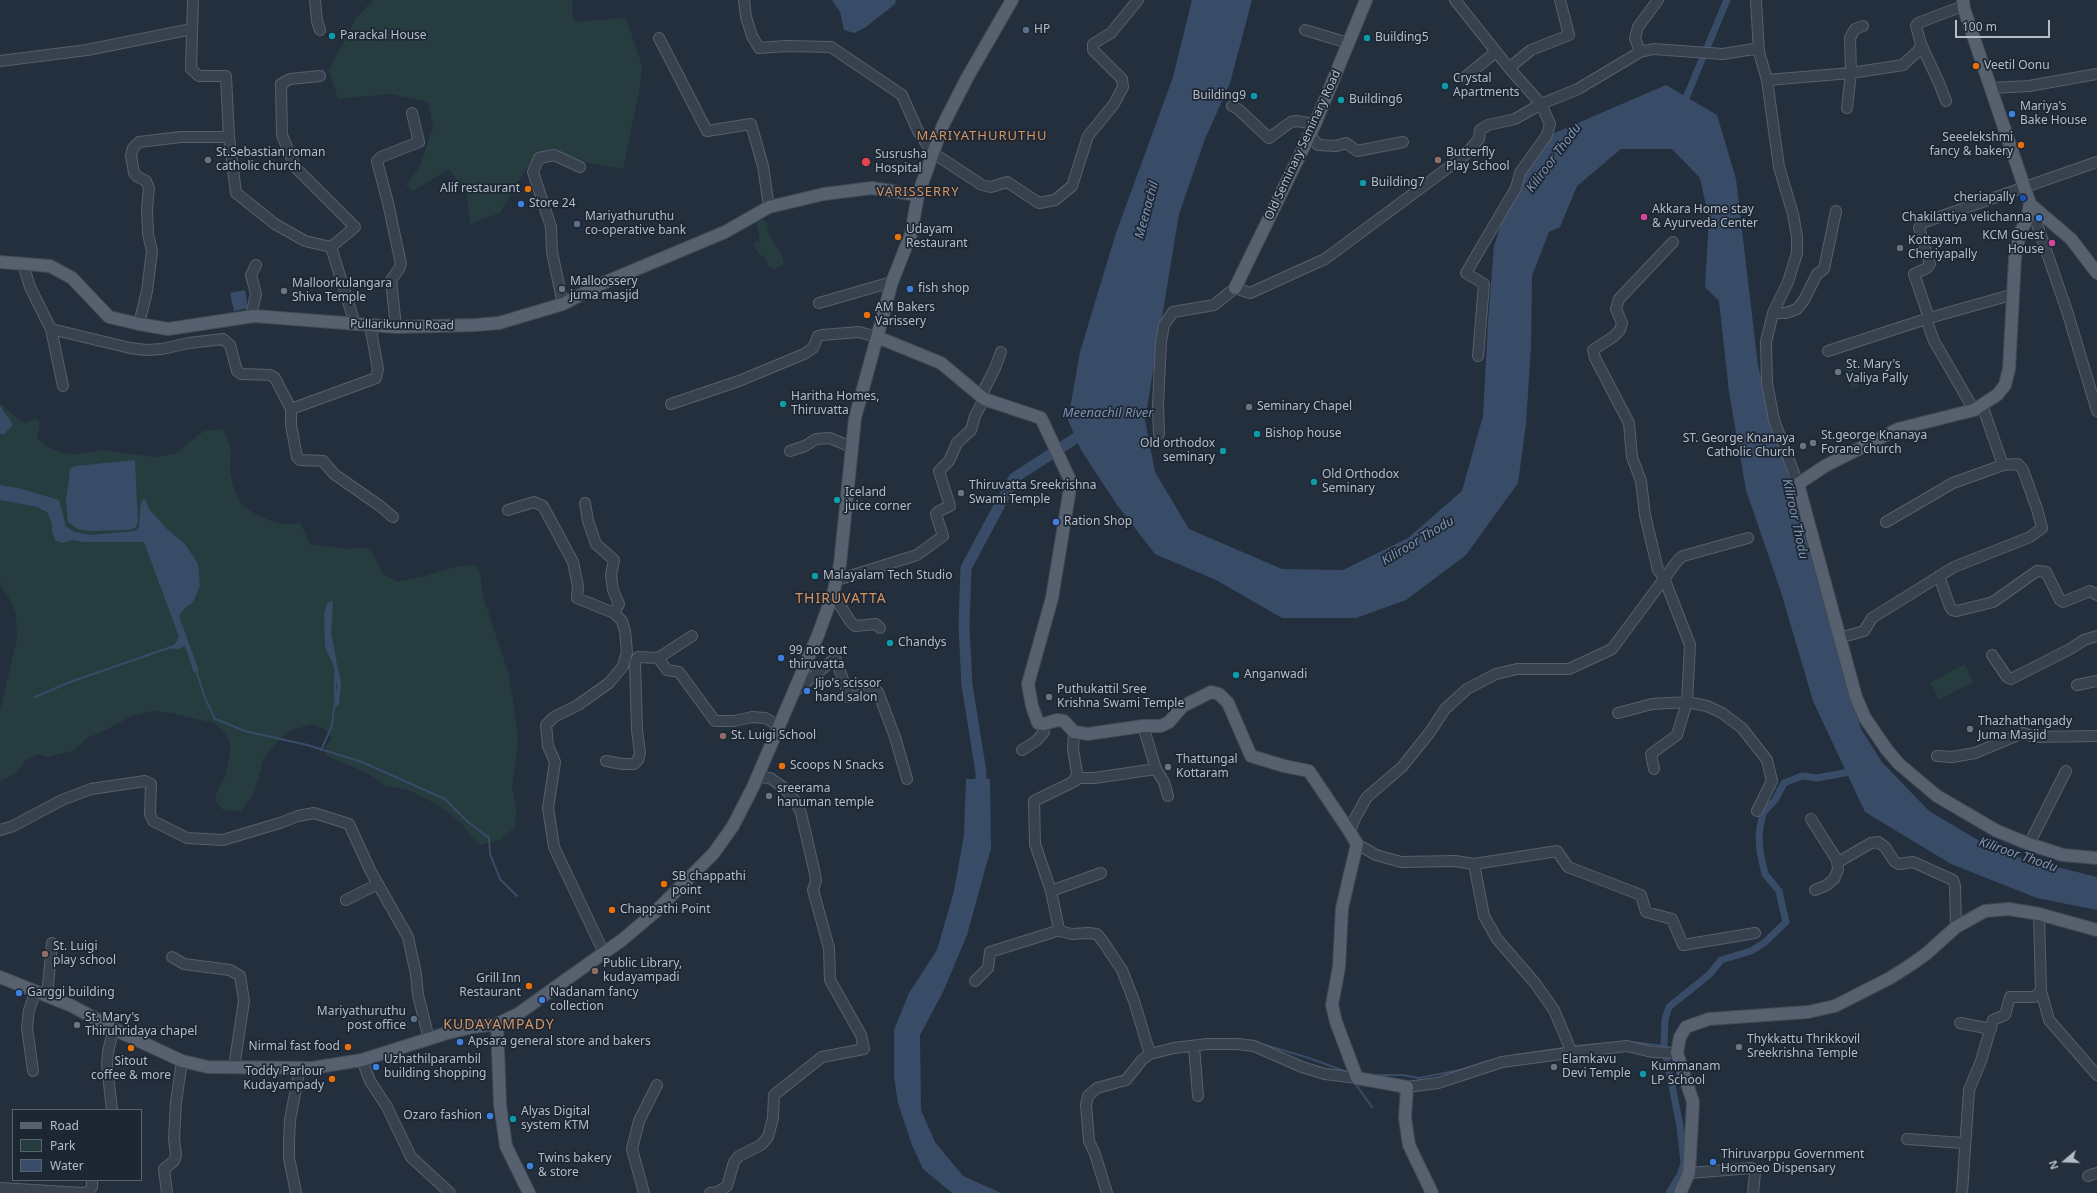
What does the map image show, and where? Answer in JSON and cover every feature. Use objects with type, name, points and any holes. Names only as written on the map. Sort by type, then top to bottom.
[{"type":"main road","points":[[0,977],[72,1006],[182,1061],[208,1068],[234,1066],[300,1068],[326,1067],[362,1060],[473,1027],[496,1024],[518,1014],[604,953],[654,913],[713,854],[733,826],[757,777],[778,725],[794,692],[833,594],[837,580],[851,447],[856,418],[892,282],[912,234],[918,194],[939,134],[967,78],[1012,0]]},
{"type":"main road","name":"Old Seminary Seminary Road","points":[[1235,288],[1313,129],[1366,0]]},
{"type":"main road","points":[[1963,3],[1990,88],[2030,204],[2071,239],[2097,273]]},
{"type":"main road","name":"Pullarikunnu Road","points":[[0,262],[50,266],[72,278],[109,317],[139,324],[168,328],[251,316],[396,327],[440,327],[499,323],[563,304],[601,284],[725,232],[769,207],[824,194],[872,188],[918,194]]},
{"type":"main road","points":[[2030,204],[2027,218],[2020,233],[2015,258],[2008,374],[2005,384],[1997,395],[1978,407],[1898,429],[1825,466],[1798,484],[1856,697],[1865,718],[1886,750],[1899,764],[1937,796],[1997,831],[2029,844],[2063,855],[2097,858]]},
{"type":"main road","points":[[877,336],[941,363],[982,397],[1041,418],[1070,482],[1052,598],[1028,684],[1034,716],[1038,723],[1057,720],[1064,721],[1074,732],[1088,734],[1143,726],[1161,726],[1169,722],[1183,706],[1211,692],[1219,694],[1228,703],[1251,756],[1284,766],[1309,771],[1350,832],[1357,844],[1342,908],[1339,968],[1332,1005],[1336,1022],[1354,1076],[1407,1087],[1405,1118],[1409,1145],[1432,1193]]},
{"type":"main road","points":[[1680,1193],[1689,1173],[1692,1102],[1674,1052],[1682,1031],[1686,1027],[1699,1021],[1773,1013],[1808,1012],[1835,1006],[1890,978],[1926,954],[1956,927],[1985,911],[1997,909],[2039,914],[2097,930]]},
{"type":"main road","points":[[496,1024],[500,1105],[506,1146],[529,1193]]},
{"type":"street","points":[[193,0],[191,69],[199,76],[226,76],[229,137],[236,193],[275,224],[305,241],[331,247]]},
{"type":"street","points":[[315,0],[317,21],[320,30]]},
{"type":"street","points":[[744,0],[746,17],[752,36],[759,48],[786,46],[831,48],[902,95],[918,131],[933,153],[985,186],[991,187],[1007,182],[1039,203],[1055,200],[1072,186],[1088,136],[1114,104],[1124,87],[1122,79],[1093,50],[1093,44],[1112,33],[1138,0]]},
{"type":"street","points":[[1455,0],[1509,68],[1541,104],[1550,124],[1547,135],[1520,173],[1516,188],[1466,273],[1484,284],[1478,356]]},
{"type":"street","points":[[1509,68],[1531,50],[1569,35],[1560,0]]},
{"type":"street","points":[[1640,52],[1635,38],[1638,27],[1658,0]]},
{"type":"street","points":[[1756,0],[1759,52],[1767,80],[1779,167],[1793,214],[1797,237],[1797,253],[1790,275],[1773,313],[1766,342],[1767,383],[1774,420],[1798,484]]},
{"type":"street","points":[[1946,101],[1921,44],[1916,26],[1918,23],[1963,3]]},
{"type":"street","points":[[1847,108],[1851,73],[1850,38],[1855,28],[1862,26]]},
{"type":"street","points":[[0,61],[87,50],[192,30]]},
{"type":"street","points":[[1305,30],[1348,43]]},
{"type":"street","points":[[659,38],[707,131],[750,124],[763,166],[769,207]]},
{"type":"street","points":[[1767,80],[1851,73],[1904,65],[1920,50],[1921,44]]},
{"type":"street","points":[[1160,434],[1158,405],[1164,325],[1173,312],[1214,305],[1235,288],[1250,293],[1325,259],[1464,156],[1480,139],[1480,130],[1488,125],[1515,119],[1541,104],[1578,89],[1640,52],[1653,49],[1699,51],[1723,54],[1754,49],[1759,52]]},
{"type":"street","points":[[1464,78],[1496,52]]},
{"type":"street","points":[[1990,88],[2028,86],[2097,74]]},
{"type":"street","points":[[320,76],[290,79],[281,84],[282,135],[295,168],[355,227],[331,247]]},
{"type":"street","points":[[1232,106],[1238,109],[1269,138],[1296,120],[1313,129],[1318,145],[1336,146],[1346,143],[1357,151],[1403,142]]},
{"type":"street","points":[[396,327],[391,280],[399,269],[400,264],[388,203],[377,161],[381,157],[419,142],[412,113]]},
{"type":"street","points":[[139,324],[147,290],[152,251],[148,234],[147,209],[149,188],[146,181],[134,173],[131,156],[133,148],[139,142],[181,137],[229,137]]},
{"type":"street","points":[[563,304],[552,252],[552,227],[533,172],[539,158],[554,155],[580,167]]},
{"type":"street","points":[[2003,465],[1978,407],[1934,341],[1914,274],[1927,268],[1930,264],[1919,228],[1922,223],[2097,162]]},
{"type":"street","points":[[2030,204],[2067,311],[2097,411]]},
{"type":"street","points":[[1773,313],[1786,313],[1797,309],[1804,300],[1817,274],[1826,266],[1836,211]]},
{"type":"street","points":[[1654,769],[1652,754],[1677,735],[1687,702],[1690,645],[1664,578],[1658,570],[1650,542],[1641,481],[1632,458],[1629,423],[1595,358],[1593,350],[1620,330],[1622,323],[1616,309],[1619,299],[1673,242]]},
{"type":"street","points":[[331,247],[355,324]]},
{"type":"street","points":[[23,264],[30,287],[51,329],[64,386]]},
{"type":"street","points":[[251,316],[256,294],[251,275],[256,265]]},
{"type":"street","points":[[819,303],[892,282]]},
{"type":"street","points":[[1828,351],[1928,318],[2012,295]]},
{"type":"street","points":[[291,409],[376,378],[378,368],[370,325]]},
{"type":"street","points":[[51,329],[125,347],[146,350],[162,349],[189,343],[223,339],[230,345],[237,371],[241,374],[270,375],[275,378],[291,409],[294,443],[297,457],[300,460],[323,460],[334,474],[393,516]]},
{"type":"street","points":[[670,404],[739,381],[804,354],[813,348],[818,336],[859,332],[877,336]]},
{"type":"street","points":[[837,580],[917,555],[943,536],[936,514],[950,506],[938,471],[949,461],[957,443],[971,430],[982,397],[1001,352]]},
{"type":"street","points":[[790,451],[805,446],[816,439],[830,438],[851,447]]},
{"type":"street","points":[[1839,638],[1864,631],[1872,618],[1954,567],[2030,537],[2042,528],[2023,470],[2018,464],[2003,465],[1953,483],[1886,522]]},
{"type":"street","points":[[508,510],[534,502],[543,506],[573,562],[578,586],[577,598],[614,613],[622,620],[625,632],[627,652],[623,666],[609,683],[578,705],[554,717],[546,725],[548,746],[555,762],[548,808],[554,847],[604,953]]},
{"type":"street","points":[[586,503],[588,521],[596,544],[608,552],[614,560],[611,575],[613,590],[620,604],[614,613]]},
{"type":"street","points":[[1350,832],[1354,820],[1367,796],[1402,767],[1451,701],[1467,689],[1496,674],[1517,669],[1569,669],[1612,649],[1664,578],[1683,556],[1748,538]]},
{"type":"street","points":[[1939,576],[1950,607],[1952,610],[1957,611],[1993,602],[2037,570],[2046,572],[2060,600],[2063,602],[2090,591],[2097,595]]},
{"type":"street","points":[[833,594],[850,621],[855,626],[876,624],[880,628]]},
{"type":"street","points":[[627,652],[638,656],[658,658],[692,636]]},
{"type":"street","points":[[1992,656],[2007,677],[2011,679],[2070,649],[2084,640],[2097,636]]},
{"type":"street","points":[[606,761],[634,764],[638,760],[640,753],[637,730],[635,662],[638,656]]},
{"type":"street","points":[[658,658],[667,670],[679,672],[715,721],[734,721],[752,717],[765,718],[778,725]]},
{"type":"street","points":[[794,692],[833,660],[836,660],[849,698],[878,692],[895,737],[907,779]]},
{"type":"street","points":[[2077,685],[2097,681]]},
{"type":"street","points":[[1618,714],[1652,704],[1687,702],[1707,706],[1722,713],[1742,728],[1767,760],[1772,780],[1757,810]]},
{"type":"street","points":[[1022,750],[1036,741],[1044,732],[1042,723]]},
{"type":"street","points":[[1143,726],[1156,769],[1164,782],[1168,796]]},
{"type":"street","points":[[1060,930],[1050,891],[1035,844],[1034,801],[1075,781],[1077,773],[1073,749],[1074,732]]},
{"type":"street","points":[[1937,756],[1952,757],[1975,754],[2023,733],[2035,737],[2097,736]]},
{"type":"street","points":[[1076,778],[1094,778],[1156,769]]},
{"type":"street","points":[[2029,844],[2066,771]]},
{"type":"street","points":[[710,1193],[718,1192],[727,1186],[734,1162],[739,1156],[761,1145],[768,1137],[773,1118],[774,1095],[822,1057],[864,1049],[861,1035],[830,980],[829,948],[813,890],[816,881],[815,874],[801,813],[796,800],[783,787],[770,778],[757,777]]},
{"type":"street","points":[[0,830],[13,826],[62,800],[91,789],[144,780],[151,784],[150,814],[153,821],[187,838],[223,840],[298,816],[314,813],[343,820],[349,824],[378,884],[408,937],[416,974],[418,995],[429,1039]]},
{"type":"street","points":[[1811,819],[1837,860],[1838,870],[1834,879],[1827,885],[1815,890]]},
{"type":"street","points":[[1837,860],[1840,861],[1871,844],[1878,842],[1885,847],[1894,861],[1899,864],[1913,862],[1953,880],[1956,886],[1956,927]]},
{"type":"street","points":[[1357,844],[1376,855],[1401,862],[1455,861],[1474,864],[1557,851],[1568,867],[1641,895],[1646,912],[1672,919],[1683,945],[1755,933]]},
{"type":"street","points":[[1474,864],[1484,916],[1497,939],[1535,983],[1554,1010],[1572,1053]]},
{"type":"street","points":[[1050,891],[1101,873]]},
{"type":"street","points":[[346,900],[378,884]]},
{"type":"street","points":[[2039,914],[2041,991],[2048,1020],[2097,1075]]},
{"type":"street","points":[[975,981],[988,968],[990,952],[1060,930],[1072,934],[1097,934],[1122,970],[1150,1054]]},
{"type":"street","points":[[47,996],[52,943]]},
{"type":"street","points":[[172,957],[184,964],[230,970],[240,976],[244,1001],[234,1066]]},
{"type":"street","points":[[33,1072],[27,1027],[29,1010],[36,991]]},
{"type":"street","points":[[1962,1193],[1964,1143],[1969,1090],[1993,1020],[2005,1015],[2010,997],[2034,998],[2041,991]]},
{"type":"street","points":[[1960,1023],[1990,1029]]},
{"type":"street","points":[[112,1109],[107,1065],[108,1052],[114,1027]]},
{"type":"street","points":[[1107,1193],[1095,1154],[1089,1141],[1086,1105],[1088,1096],[1097,1088],[1126,1080],[1142,1060],[1150,1054],[1174,1048],[1238,1044],[1254,1046],[1302,1067],[1325,1074],[1354,1076]]},
{"type":"street","points":[[1194,1046],[1198,1096]]},
{"type":"street","points":[[1407,1087],[1438,1083],[1502,1062],[1627,1046],[1652,1052],[1674,1052]]},
{"type":"street","points":[[362,1060],[370,1080],[387,1107],[411,1156],[450,1193]]},
{"type":"street","points":[[167,1193],[164,1170],[174,1161],[176,1155],[174,1138],[176,1102],[182,1061]]},
{"type":"street","points":[[296,1193],[289,1158],[289,1141],[290,1120],[300,1068]]},
{"type":"street","points":[[644,1193],[632,1149],[639,1121],[657,1085]]},
{"type":"street","points":[[1907,1139],[1964,1143]]},
{"type":"street","points":[[1689,1173],[1752,1168],[1755,1174],[1753,1193]]},
{"type":"street","points":[[0,1188],[56,1192],[88,1192],[92,1187],[92,1181]]},
{"type":"green space","points":[[373,0],[573,0],[572,10],[575,22],[626,18],[642,66],[640,87],[623,169],[589,163],[569,157],[539,155],[525,171],[500,213],[470,224],[467,195],[449,169],[413,191],[406,185],[420,166],[433,127],[428,102],[390,94],[338,99],[329,70],[356,18]]},
{"type":"green space","points":[[761,219],[766,221],[770,237],[782,255],[784,264],[774,269],[768,266],[767,260],[759,254],[754,247],[755,242],[760,241],[756,221]]},
{"type":"green space","points":[[1852,360],[1859,386],[1852,389],[1843,364]]},
{"type":"green space","points":[[0,403],[25,423],[36,418],[40,422],[37,438],[47,446],[62,453],[79,454],[99,450],[154,457],[174,454],[204,431],[224,429],[231,451],[230,472],[235,492],[242,505],[257,515],[279,524],[300,523],[310,544],[345,549],[366,548],[373,553],[382,573],[397,582],[426,576],[454,567],[475,565],[480,573],[483,596],[508,672],[513,699],[518,743],[512,787],[516,809],[515,827],[500,840],[480,845],[468,833],[462,824],[447,811],[427,799],[406,789],[386,786],[369,774],[325,755],[326,746],[332,738],[324,729],[311,724],[288,732],[278,741],[263,760],[254,794],[241,811],[223,810],[216,802],[216,794],[225,777],[231,749],[227,735],[214,723],[171,713],[153,711],[130,717],[98,734],[88,737],[75,750],[48,757],[38,754],[27,759],[15,774],[0,781],[0,711],[17,639],[16,615],[9,598],[2,589],[0,581]]},
{"type":"green space","points":[[1965,664],[1973,682],[1939,700],[1930,683]]},
{"type":"water","points":[[832,0],[896,0],[895,4],[866,27],[854,33],[844,30],[840,12]]},
{"type":"water","name":"Meenachil River","points":[[1192,0],[1252,0],[1230,83],[1205,139],[1179,214],[1145,420],[1155,472],[1189,529],[1282,569],[1343,570],[1408,538],[1462,491],[1483,416],[1494,246],[1518,173],[1550,135],[1666,85],[1717,115],[1736,179],[1758,366],[1821,594],[1861,729],[1882,762],[1929,811],[1998,852],[2097,877],[2097,910],[2037,898],[1951,864],[1865,812],[1813,701],[1781,592],[1746,490],[1729,392],[1719,301],[1705,287],[1709,219],[1700,178],[1672,149],[1621,149],[1577,186],[1560,227],[1549,232],[1532,276],[1531,346],[1526,424],[1518,483],[1466,555],[1406,600],[1356,618],[1282,618],[1216,580],[1155,554],[1117,505],[1081,450],[1068,420],[1080,352],[1116,233],[1173,77]]},
{"type":"water","points":[[245,290],[248,308],[234,311],[230,293]]},
{"type":"water","points":[[0,406],[13,425],[3,435],[0,433]]},
{"type":"water","points":[[135,460],[138,522],[135,528],[129,530],[90,531],[78,529],[68,522],[66,502],[70,469],[75,466]]},
{"type":"water","points":[[0,485],[18,488],[59,500],[66,527],[75,532],[91,535],[135,531],[139,527],[141,501],[145,499],[149,509],[166,528],[185,544],[198,564],[200,586],[193,602],[184,609],[179,616],[199,671],[194,673],[185,646],[178,649],[172,649],[179,637],[144,542],[84,542],[73,540],[62,543],[56,541],[52,532],[52,523],[47,512],[37,507],[0,500]]},
{"type":"water","points":[[333,601],[331,637],[341,683],[339,704],[333,710],[337,686],[333,664],[325,647],[324,613],[328,602]]},
{"type":"water","points":[[966,779],[990,779],[991,848],[967,935],[944,990],[920,1035],[921,1110],[935,1142],[963,1176],[1001,1193],[952,1193],[923,1169],[912,1145],[898,1103],[894,1077],[894,1030],[909,993],[937,950],[954,891],[964,835]]},
{"type":"waterway","points":[[1683,105],[1727,0]]},
{"type":"waterway","points":[[981,793],[981,772],[967,685],[964,627],[966,568],[1014,478],[1076,438],[1090,434]]},
{"type":"waterway","points":[[331,636],[335,659]]},
{"type":"waterway","points":[[35,697],[70,682],[174,646]]},
{"type":"waterway","points":[[196,670],[205,698],[215,719],[245,731],[307,745],[362,762],[445,799],[468,822],[489,838],[490,854],[500,879],[517,896]]},
{"type":"waterway","points":[[335,675],[335,697]]},
{"type":"waterway","points":[[321,750],[332,726],[334,707]]},
{"type":"waterway","points":[[1669,1193],[1680,1175],[1684,1163],[1680,1126],[1664,1046],[1665,1019],[1669,1007],[1710,974],[1721,960],[1751,951],[1764,943],[1786,922],[1779,891],[1765,874],[1760,852],[1759,833],[1763,813],[1775,800],[1784,783],[1802,776],[1817,778],[1855,771]]},
{"type":"waterway","points":[[1575,1046],[1625,1042]]},
{"type":"waterway","points":[[1632,1042],[1664,1046]]},
{"type":"waterway","points":[[1262,1044],[1309,1058],[1347,1072]]},
{"type":"waterway","points":[[1515,1055],[1563,1048]]},
{"type":"waterway","points":[[1370,1075],[1402,1075],[1419,1078],[1460,1070],[1488,1061]]},
{"type":"waterway","points":[[1354,1082],[1372,1107]]},
{"type":"place","name":"HP","points":[[1026,30]]},
{"type":"place","name":"Parackal House","points":[[332,36]]},
{"type":"place","name":"Building5","points":[[1367,38]]},
{"type":"place","name":"Veetil Oonu","points":[[1976,66]]},
{"type":"place","name":"Crystal Apartments","points":[[1445,86]]},
{"type":"place","name":"Building9","points":[[1254,96]]},
{"type":"place","name":"Building6","points":[[1341,100]]},
{"type":"place","name":"Mariya's Bake House","points":[[2012,114]]},
{"type":"place","name":"Seeelekshmi fancy & bakery","points":[[2021,145]]},
{"type":"place","name":"St.Sebastian roman catholic church","points":[[208,160]]},
{"type":"place","name":"Butterfly Play School","points":[[1438,160]]},
{"type":"place","name":"Susrusha Hospital","points":[[866,162]]},
{"type":"place","name":"Building7","points":[[1363,183]]},
{"type":"place","name":"Alif restaurant","points":[[528,189]]},
{"type":"place","name":"cheriapally","points":[[2023,198]]},
{"type":"place","name":"Store 24","points":[[521,204]]},
{"type":"place","name":"Akkara Home stay & Ayurveda Center","points":[[1644,217]]},
{"type":"place","name":"Chakilattiya velichanna","points":[[2039,218]]},
{"type":"place","name":"Mariyathuruthu co-operative bank","points":[[577,224]]},
{"type":"place","name":"Udayam Restaurant","points":[[898,237]]},
{"type":"place","name":"KCM Guest House","points":[[2052,243]]},
{"type":"place","name":"Kottayam Cheriyapally","points":[[1900,248]]},
{"type":"place","name":"Malloossery juma masjid","points":[[562,289]]},
{"type":"place","name":"fish shop","points":[[910,289]]},
{"type":"place","name":"Malloorkulangara Shiva Temple","points":[[284,291]]},
{"type":"place","name":"AM Bakers Varissery","points":[[867,315]]},
{"type":"place","name":"St. Mary's Valiya Pally","points":[[1838,372]]},
{"type":"place","name":"Haritha Homes, Thiruvatta","points":[[783,404]]},
{"type":"place","name":"Seminary Chapel","points":[[1249,407]]},
{"type":"place","name":"Bishop house","points":[[1257,434]]},
{"type":"place","name":"St.george Knanaya Forane church","points":[[1813,443]]},
{"type":"place","name":"ST. George Knanaya Catholic Church","points":[[1803,446]]},
{"type":"place","name":"Old orthodox seminary","points":[[1223,451]]},
{"type":"place","name":"Old Orthodox Seminary","points":[[1314,482]]},
{"type":"place","name":"Thiruvatta Sreekrishna Swami Temple","points":[[961,493]]},
{"type":"place","name":"Iceland juice corner","points":[[837,500]]},
{"type":"place","name":"Ration Shop","points":[[1056,522]]},
{"type":"place","name":"Malayalam Tech Studio","points":[[815,576]]},
{"type":"place","name":"Chandys","points":[[890,643]]},
{"type":"place","name":"99 not out thiruvatta","points":[[781,658]]},
{"type":"place","name":"Anganwadi","points":[[1236,675]]},
{"type":"place","name":"Jijo's scissor hand salon","points":[[807,691]]},
{"type":"place","name":"Puthukattil Sree Krishna Swami Temple","points":[[1049,697]]},
{"type":"place","name":"Thazhathangady Juma Masjid","points":[[1970,729]]},
{"type":"place","name":"St. Luigi School","points":[[723,736]]},
{"type":"place","name":"Scoops N Snacks","points":[[782,766]]},
{"type":"place","name":"Thattungal Kottaram","points":[[1168,767]]},
{"type":"place","name":"sreerama hanuman temple","points":[[769,796]]},
{"type":"place","name":"SB chappathi point","points":[[664,884]]},
{"type":"place","name":"Chappathi Point","points":[[612,910]]},
{"type":"place","name":"St. Luigi play school","points":[[45,954]]},
{"type":"place","name":"Public Library, kudayampadi","points":[[595,971]]},
{"type":"place","name":"Grill Inn Restaurant","points":[[529,986]]},
{"type":"place","name":"Garggi building","points":[[19,993]]},
{"type":"place","name":"Nadanam fancy collection","points":[[542,1000]]},
{"type":"place","name":"Mariyathuruthu post office","points":[[414,1019]]},
{"type":"place","name":"St. Mary's Thiruhridaya chapel","points":[[77,1025]]},
{"type":"place","name":"Apsara general store and bakers","points":[[460,1042]]},
{"type":"place","name":"Nirmal fast food","points":[[348,1047]]},
{"type":"place","name":"Thykkattu Thrikkovil Sreekrishna Temple","points":[[1739,1047]]},
{"type":"place","name":"Sitout coffee & more","points":[[131,1048]]},
{"type":"place","name":"Uzhathilparambil building shopping","points":[[376,1067]]},
{"type":"place","name":"Elamkavu Devi Temple","points":[[1554,1067]]},
{"type":"place","name":"Kummanam LP School","points":[[1643,1074]]},
{"type":"place","name":"Toddy Parlour Kudayampady","points":[[332,1079]]},
{"type":"place","name":"Ozaro fashion","points":[[490,1116]]},
{"type":"place","name":"Alyas Digital system KTM","points":[[513,1119]]},
{"type":"place","name":"Thiruvarppu Government Homoeo Dispensary","points":[[1713,1162]]},
{"type":"place","name":"Twins bakery & store","points":[[530,1166]]},
{"type":"district","name":"MARIYATHURUTHU","points":[[982,136]]},
{"type":"district","name":"VARISSERRY","points":[[918,192]]},
{"type":"district","name":"THIRUVATTA","points":[[841,599]]},
{"type":"district","name":"KUDAYAMPADY","points":[[499,1025]]},
{"type":"water label","name":"Kiliroor Thodu","points":[[1554,158]]},
{"type":"water label","name":"Meenachil","points":[[1147,210]]},
{"type":"water label","name":"Kiliroor Thodu","points":[[1795,519]]},
{"type":"water label","name":"Kiliroor Thodu","points":[[1418,541]]},
{"type":"water label","name":"Kiliroor Thodu","points":[[2018,855]]}]
